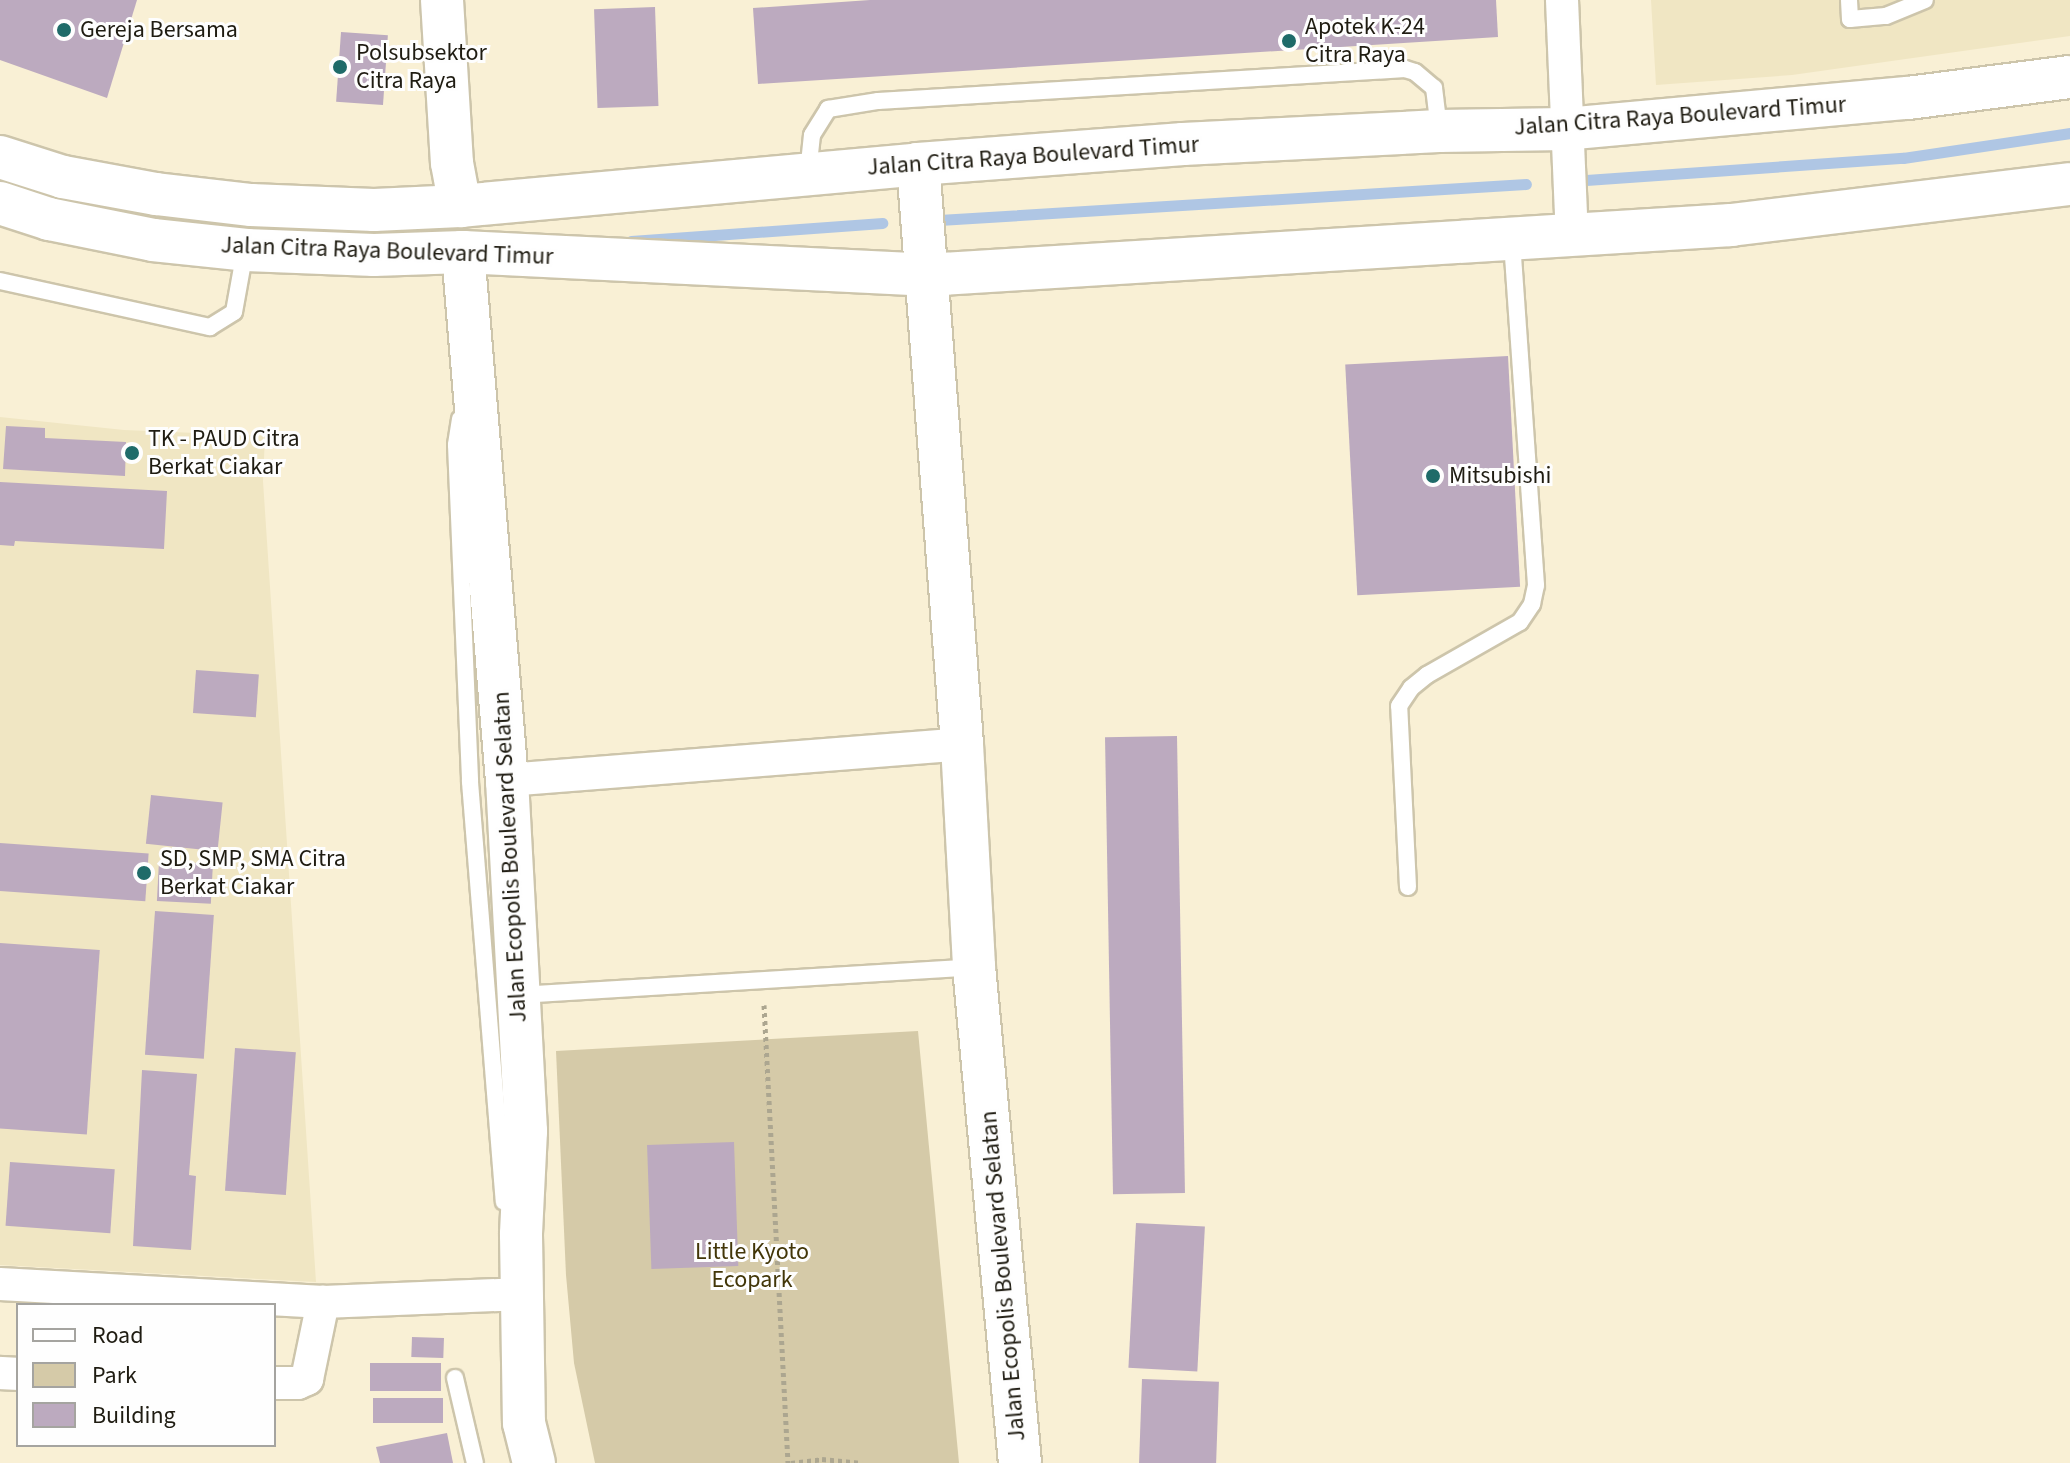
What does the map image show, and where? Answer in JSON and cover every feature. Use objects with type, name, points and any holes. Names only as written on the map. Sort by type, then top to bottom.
[{"type":"street","points":[[442,0],[452,163],[460,206]]},
{"type":"street","points":[[1562,0],[1571,225]]},
{"type":"street","name":"Jalan Citra Raya Boulevard Timur","points":[[0,157],[63,177],[156,194],[251,205],[374,210],[460,206],[808,175],[920,184],[1183,144],[1439,131],[1567,146],[2070,77]]},
{"type":"street","name":"Jalan Ecopolis Boulevard Selatan","points":[[920,184],[962,744],[974,967],[1020,1463]]},
{"type":"street","name":"Jalan Citra Raya Boulevard Timur","points":[[0,203],[49,219],[153,240],[246,250],[374,255],[463,252],[925,264],[1512,238],[1571,225],[1731,225],[2070,184]]},
{"type":"street","name":"Jalan Ecopolis Boulevard Selatan","points":[[463,252],[476,378],[497,780],[527,995],[521,1235],[525,1294],[524,1423],[534,1463]]},
{"type":"street","points":[[497,780],[962,744]]},
{"type":"street","points":[[0,1284],[323,1302],[525,1294]]},
{"type":"street","points":[[276,1383],[298,1383],[307,1379],[323,1302]]},
{"type":"lane","points":[[1849,0],[1850,19],[1886,16],[1925,0]]},
{"type":"lane","points":[[808,175],[812,135],[828,109],[878,101],[1405,69],[1415,72],[1434,88],[1439,131]]},
{"type":"lane","points":[[1408,887],[1399,706],[1411,688],[1427,675],[1520,622],[1532,604],[1536,585],[1512,238]]},
{"type":"lane","points":[[0,281],[210,327],[234,312],[246,250]]},
{"type":"lane","points":[[497,780],[505,1208],[521,1235]]},
{"type":"lane","points":[[527,995],[974,967]]},
{"type":"lane","points":[[455,1378],[475,1463]]},
{"type":"path","points":[[763,981],[790,1463],[822,1459],[862,1463]]},
{"type":"shaded area","points":[[1651,0],[2070,0],[2070,36],[1792,75],[1656,85]]},
{"type":"shaded area","name":"SD, SMP, SMA Citra Berkat Ciakar","points":[[0,417],[124,430],[265,436],[263,481],[316,1282],[0,1265]]},
{"type":"green space","name":"Little Kyoto Ecopark","points":[[918,1031],[959,1463],[595,1463],[574,1363],[566,1275],[556,1051]]},
{"type":"building","name":"Gereja Bersama","points":[[0,0],[137,0],[107,98],[0,60]]},
{"type":"building","points":[[870,0],[1496,0],[1498,37],[758,84],[753,8]]},
{"type":"building","points":[[655,7],[658,106],[597,108],[594,9]]},
{"type":"building","points":[[341,32],[388,35],[383,105],[336,102]]},
{"type":"building","name":"Mitsubishi","points":[[1508,356],[1520,587],[1357,595],[1345,365]]},
{"type":"building","points":[[6,426],[45,428],[45,438],[126,442],[125,476],[3,469]]},
{"type":"building","points":[[0,482],[167,491],[164,549],[15,541],[14,546],[0,545]]},
{"type":"building","points":[[196,670],[259,674],[256,717],[193,713]]},
{"type":"building","points":[[1177,736],[1185,1193],[1113,1194],[1105,737]]},
{"type":"building","points":[[151,795],[223,803],[217,851],[146,844]]},
{"type":"building","points":[[0,843],[149,853],[145,901],[0,891]]},
{"type":"building","points":[[159,861],[213,864],[211,904],[157,901]]},
{"type":"building","points":[[155,911],[214,915],[204,1059],[145,1055]]},
{"type":"building","points":[[0,943],[100,950],[87,1135],[0,1128]]},
{"type":"building","points":[[235,1048],[296,1052],[286,1195],[225,1191]]},
{"type":"building","points":[[142,1070],[197,1074],[189,1175],[196,1176],[191,1250],[133,1246]]},
{"type":"building","points":[[734,1142],[738,1266],[651,1269],[647,1145]]},
{"type":"building","points":[[10,1162],[115,1169],[110,1233],[6,1226]]},
{"type":"building","points":[[1136,1223],[1205,1227],[1197,1371],[1128,1368]]},
{"type":"building","points":[[412,1337],[444,1338],[443,1358],[411,1357]]},
{"type":"building","points":[[370,1363],[441,1363],[441,1391],[370,1391]]},
{"type":"building","points":[[1142,1379],[1219,1382],[1216,1463],[1139,1463]]},
{"type":"building","points":[[373,1398],[443,1398],[443,1423],[373,1423]]},
{"type":"building","points":[[447,1433],[453,1463],[380,1463],[376,1447]]},
{"type":"waterway","points":[[1586,180],[1903,158],[2070,133]]},
{"type":"waterway","points":[[939,220],[1526,184]]},
{"type":"waterway","points":[[631,241],[882,223]]},
{"type":"place","name":"Gereja Bersama","points":[[64,30]]},
{"type":"place","name":"Apotek K-24 Citra Raya","points":[[1289,41]]},
{"type":"place","name":"Polsubsektor Citra Raya","points":[[340,67]]},
{"type":"place","name":"TK - PAUD Citra Berkat Ciakar","points":[[132,453]]},
{"type":"place","name":"Mitsubishi","points":[[1433,476]]},
{"type":"place","name":"SD, SMP, SMA Citra Berkat Ciakar","points":[[144,873]]}]
